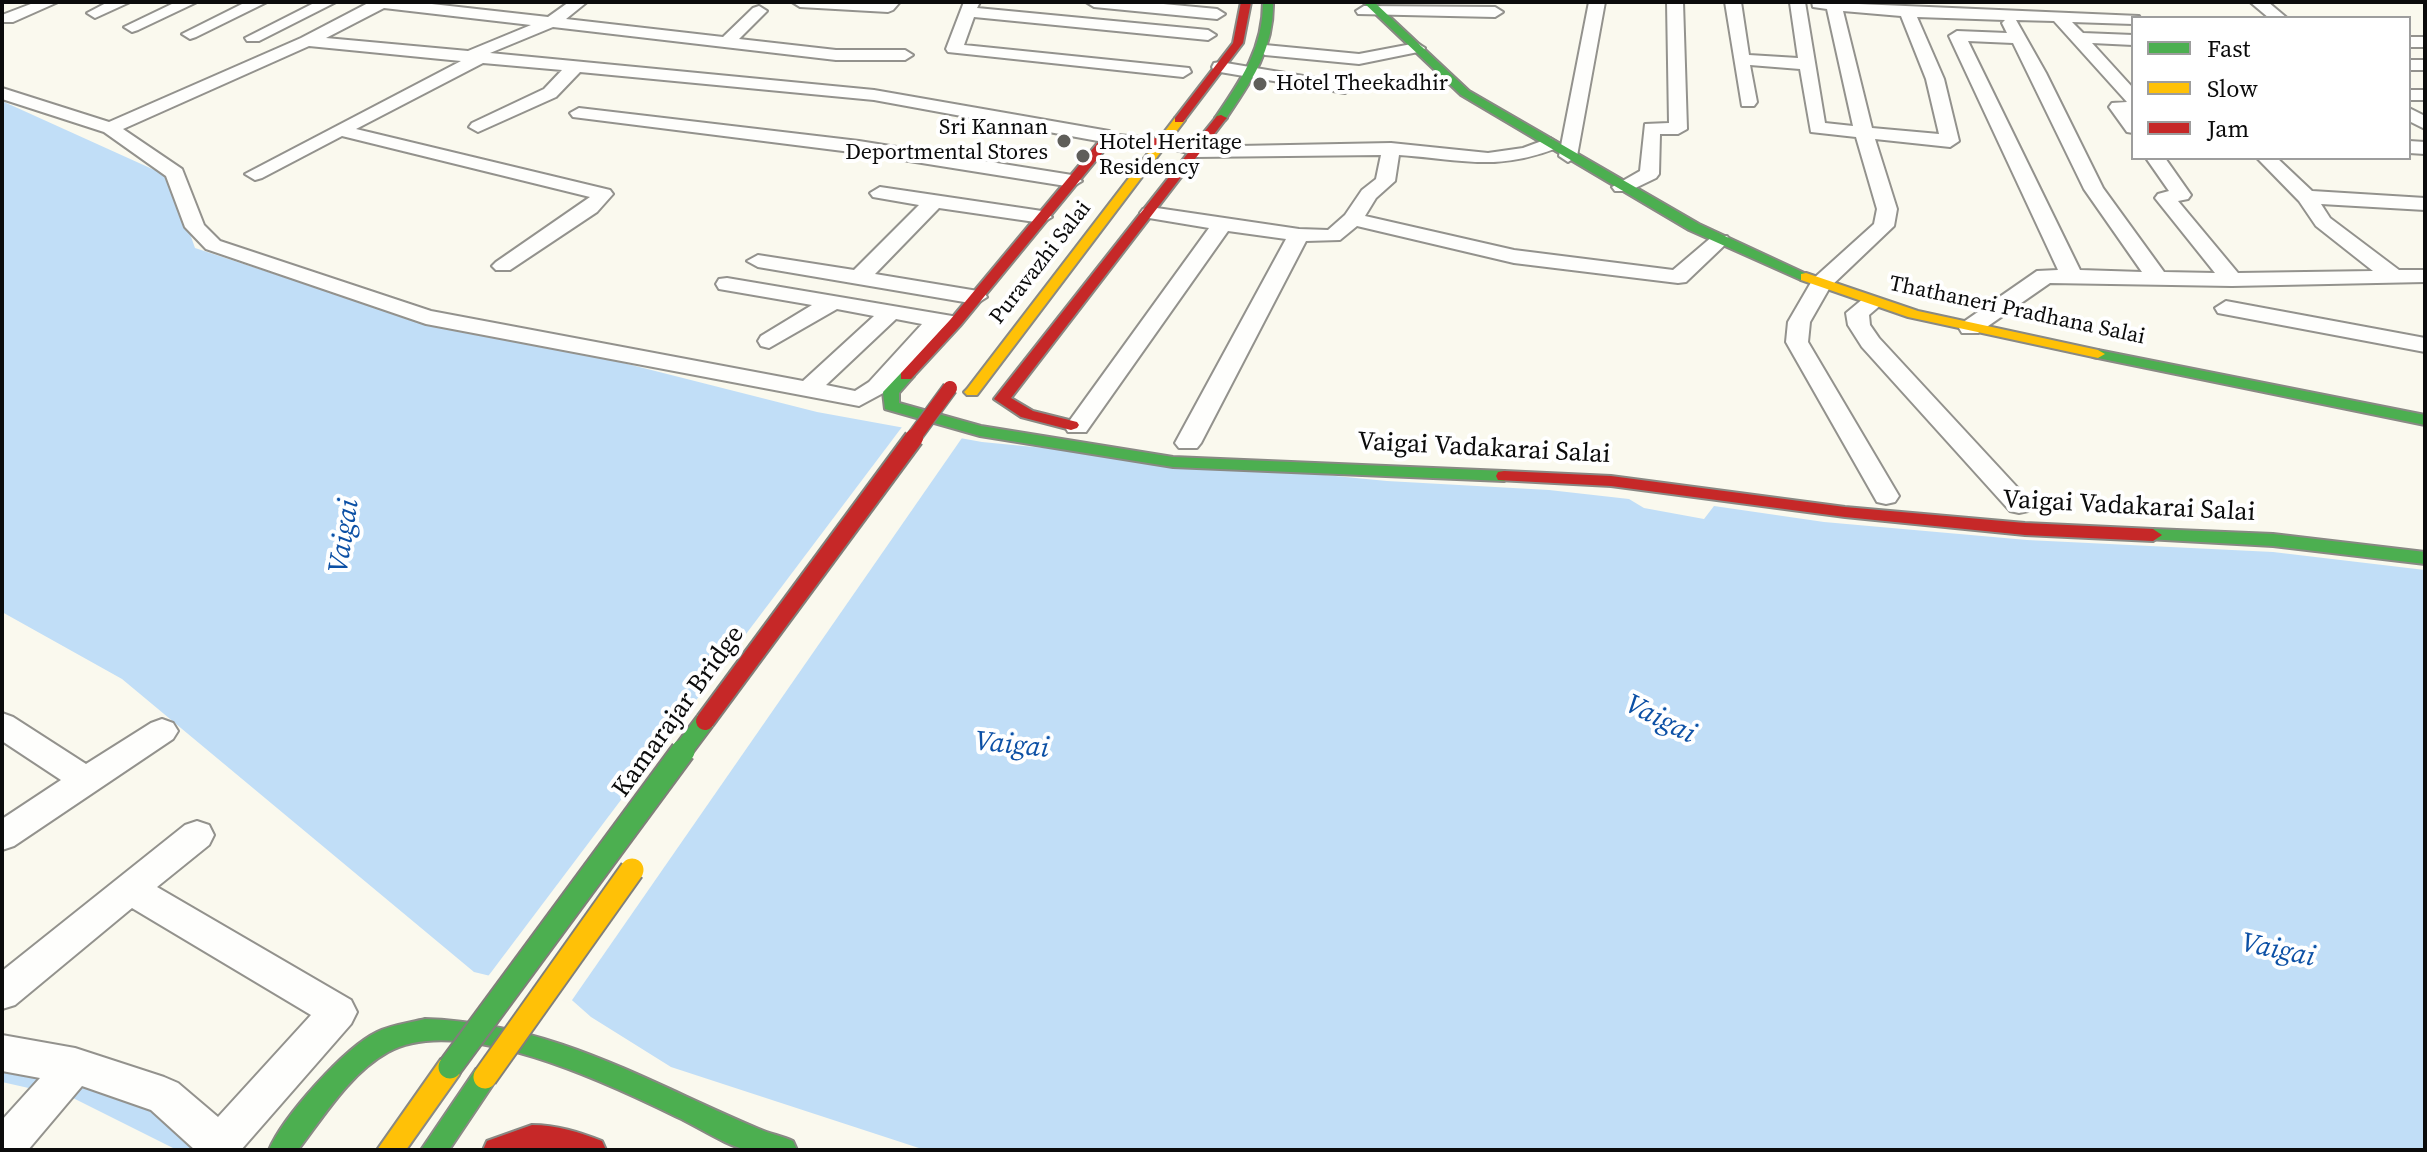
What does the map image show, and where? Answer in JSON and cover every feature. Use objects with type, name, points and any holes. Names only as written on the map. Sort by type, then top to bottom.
[{"type":"main road","name":"Puravazhi Salai","points":[[936,444],[972,392],[1165,143],[1238,43],[1246,2]]},
{"type":"main road","points":[[1104,431],[1027,414],[1002,399],[1214,129],[1265,50],[1270,26],[1268,2]]},
{"type":"main road","points":[[1166,94],[1196,54],[1218,8]]},
{"type":"main road","name":"Thathaneri Pradhana Salai","points":[[1370,9],[1465,93],[1568,156],[1720,240],[1821,284],[1872,303],[1970,328],[2425,420]]},
{"type":"main road","points":[[1109,137],[1136,132],[1195,151]]},
{"type":"main road","points":[[1114,160],[1136,132]]},
{"type":"main road","name":"Vaigai Vadakarai Salai","points":[[1109,137],[976,297],[947,322],[891,392],[891,406],[980,431],[1173,462],[1611,481],[1845,512],[2025,529],[2273,540],[2425,558]]},
{"type":"main road","name":"Kamarajar Bridge","points":[[390,1149],[954,382]]},
{"type":"main road","name":"Vaigai Vadakarai Salai","points":[[1196,443],[1375,452]]},
{"type":"main road","points":[[1748,480],[1778,484]]},
{"type":"main road","points":[[1856,493],[1894,497]]},
{"type":"main road","name":"Vaigai Vadakarai Salai","points":[[1989,503],[2026,505]]},
{"type":"main road","points":[[434,1150],[641,857]]},
{"type":"main road","points":[[287,1144],[378,1045],[417,1030],[451,1028],[555,1051],[758,1142],[784,1150]]},
{"type":"main road","points":[[496,1150],[513,1139],[531,1135],[549,1136],[593,1150]]},
{"type":"street","points":[[7,19],[50,2]]},
{"type":"street","points":[[95,13],[122,2]]},
{"type":"street","points":[[132,27],[189,2]]},
{"type":"street","points":[[190,34],[259,2]]},
{"type":"street","points":[[253,38],[328,2]]},
{"type":"street","points":[[110,128],[307,41],[380,2],[836,55],[905,55]]},
{"type":"street","points":[[255,174],[476,56],[552,22],[579,2]]},
{"type":"street","points":[[800,2],[888,7],[892,2]]},
{"type":"street","points":[[1094,2],[1218,8]]},
{"type":"street","points":[[1568,156],[1597,2]]},
{"type":"street","points":[[1622,187],[1649,174],[1651,128],[1678,129],[1675,2]]},
{"type":"street","points":[[1733,2],[1748,102]]},
{"type":"street","points":[[1789,2],[1907,11],[2006,11],[2060,18],[2131,19]]},
{"type":"street","points":[[2258,2],[2276,16]]},
{"type":"street","points":[[1798,3],[1817,128],[1950,141],[1935,79],[1907,11]]},
{"type":"street","points":[[1834,6],[1864,133],[1887,209],[1884,226],[1821,284],[1799,322],[1797,342],[1894,497]]},
{"type":"street","points":[[970,7],[1196,54],[954,49],[970,7]]},
{"type":"street","points":[[1370,9],[1495,12]]},
{"type":"street","points":[[727,42],[759,11]]},
{"type":"street","points":[[2006,11],[2094,189],[2157,278]]},
{"type":"street","points":[[2060,18],[2131,96]]},
{"type":"street","points":[[478,127],[550,93],[573,66],[620,30]]},
{"type":"street","points":[[2019,38],[1957,36],[1994,109],[2032,199],[2072,276]]},
{"type":"street","points":[[645,73],[686,37]]},
{"type":"street","points":[[2077,37],[2131,40]]},
{"type":"street","points":[[307,41],[874,95],[1109,137]]},
{"type":"street","points":[[1265,50],[1359,59],[1417,48]]},
{"type":"street","points":[[1741,59],[1805,64]]},
{"type":"street","points":[[2098,61],[2121,63]]},
{"type":"street","points":[[1220,67],[1345,88]]},
{"type":"street","points":[[660,109],[694,77]]},
{"type":"street","points":[[2,93],[110,128],[175,173],[195,227],[213,245],[426,317],[859,399],[877,387],[947,322]]},
{"type":"street","points":[[2131,107],[2118,107],[2131,125]]},
{"type":"street","points":[[579,113],[660,109],[859,147],[1072,181]]},
{"type":"street","points":[[339,130],[603,194],[590,208],[503,266]]},
{"type":"street","points":[[1195,151],[1391,149],[1482,160],[1525,156],[1550,144]]},
{"type":"street","points":[[1150,213],[1299,235],[1333,236],[1353,219],[1369,194],[1385,181],[1391,149]]},
{"type":"street","points":[[2156,160],[2181,195],[2165,198],[2232,280]]},
{"type":"street","points":[[2268,160],[2307,197],[2323,222],[2395,277]]},
{"type":"street","points":[[880,193],[1042,217]]},
{"type":"street","points":[[2307,197],[2425,204]]},
{"type":"street","points":[[859,278],[934,201]]},
{"type":"street","points":[[1353,219],[1416,237],[1518,256],[1627,273],[1678,277],[1720,240]]},
{"type":"street","points":[[1077,427],[1222,224]]},
{"type":"street","points":[[1196,443],[1299,235]]},
{"type":"street","points":[[758,261],[976,297]]},
{"type":"street","points":[[1970,328],[2045,276],[2232,280],[2425,276]]},
{"type":"street","points":[[727,284],[947,322]]},
{"type":"street","points":[[769,341],[833,302]]},
{"type":"street","points":[[1872,303],[1857,313],[1857,319],[1870,342],[2026,505]]},
{"type":"street","points":[[2226,308],[2425,345]]},
{"type":"street","points":[[808,389],[891,312]]},
{"type":"street","points":[[2,725],[87,781]]},
{"type":"street","points":[[2,836],[162,731]]},
{"type":"street","points":[[2,993],[197,835]]},
{"type":"street","points":[[2,1053],[67,1076],[164,1096],[217,1147],[338,1012],[129,888]]},
{"type":"street","points":[[2,1150],[67,1076]]},
{"type":"water","name":"Vaigai","points":[[2,101],[170,177],[195,248],[424,323],[533,340],[817,412],[982,442],[1387,481],[1549,490],[1629,499],[1644,508],[1704,519],[1714,506],[1824,522],[2027,540],[2273,552],[2425,570],[2425,1150],[925,1150],[671,1067],[591,1017],[565,994],[474,972],[122,679],[2,612]]},
{"type":"pier","points":[[905,423],[964,435],[570,1003],[486,979]]},
{"type":"waterway","points":[[2,1067],[78,1083],[186,1136],[204,1150]]},
{"type":"traffic: fast","points":[[1221,118],[1249,77],[1262,51],[1268,2]]},
{"type":"traffic: fast","points":[[1368,2],[1465,93],[1694,227],[1806,277]]},
{"type":"traffic: fast","points":[[2098,354],[2425,420]]},
{"type":"traffic: fast","points":[[906,376],[891,392],[891,406],[980,431],[1173,462],[1504,476]]},
{"type":"traffic: fast","points":[[2153,535],[2273,540],[2425,558]]},
{"type":"traffic: fast","points":[[450,1067],[705,721]]},
{"type":"traffic: fast","points":[[282,1150],[357,1060],[386,1040],[425,1030],[471,1031],[521,1042],[626,1081],[758,1142],[784,1150]]},
{"type":"traffic: fast","points":[[434,1150],[485,1077]]},
{"type":"traffic: slow","points":[[972,392],[1179,120]]},
{"type":"traffic: slow","points":[[1806,277],[1913,314],[2098,354]]},
{"type":"traffic: slow","points":[[485,1077],[632,870]]},
{"type":"traffic: slow","points":[[390,1150],[450,1067]]},
{"type":"traffic: jam","points":[[1179,120],[1238,43],[1246,2]]},
{"type":"traffic: jam","points":[[1071,425],[1027,414],[1002,399],[1221,118]]},
{"type":"traffic: jam","points":[[906,376],[955,323],[1109,137],[1165,143],[1195,151]]},
{"type":"traffic: jam","points":[[705,721],[950,388]]},
{"type":"traffic: jam","points":[[1504,476],[1611,481],[1845,512],[2025,529],[2153,535]]},
{"type":"traffic: jam","points":[[496,1150],[532,1138],[568,1141],[593,1150]]},
{"type":"place","name":"Hotel Theekadhir","points":[[1260,84]]},
{"type":"place","name":"Sri Kannan Deportmental Stores","points":[[1064,141]]},
{"type":"place","name":"Hotel Heritage Residency","points":[[1083,156]]}]
